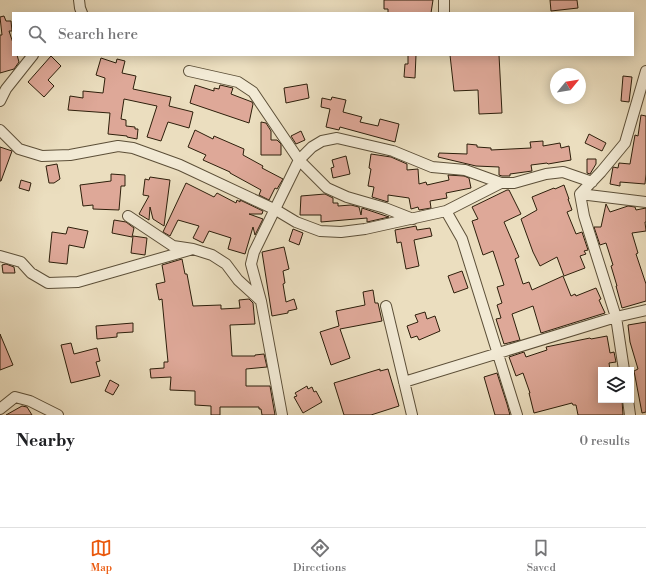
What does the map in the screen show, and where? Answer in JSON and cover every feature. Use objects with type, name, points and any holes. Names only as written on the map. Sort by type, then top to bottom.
[{"type":"street","points":[[79,0],[82,12]]},
{"type":"street","points":[[444,0],[444,12]]},
{"type":"street","points":[[0,101],[6,89],[32,56]]},
{"type":"street","points":[[189,71],[238,82],[253,92],[299,160],[327,188],[347,197],[385,208],[414,219]]},
{"type":"street","points":[[580,194],[625,143],[646,71]]},
{"type":"street","points":[[0,130],[19,149],[42,156],[70,154],[118,146],[133,148],[180,165],[276,210],[296,222],[320,231],[341,232],[359,230],[446,211],[501,183]]},
{"type":"street","points":[[282,415],[261,301],[251,264],[254,252],[276,210],[299,160],[312,147],[322,141],[337,138],[393,151],[432,166],[465,170],[501,183],[514,183],[546,174],[563,172],[592,182]]},
{"type":"street","points":[[580,194],[646,202]]},
{"type":"street","points":[[580,194],[584,216],[616,318],[624,367]]},
{"type":"street","points":[[446,211],[462,239],[517,415]]},
{"type":"street","points":[[128,216],[173,246],[193,249],[212,255],[226,264],[238,280],[261,301]]},
{"type":"street","points":[[0,256],[21,262],[31,273],[48,283],[78,282],[193,249]]},
{"type":"street","points":[[386,306],[412,415]]},
{"type":"street","points":[[404,382],[646,310]]},
{"type":"street","points":[[0,409],[15,397],[30,401],[58,415]]},
{"type":"street","points":[[628,403],[630,415]]},
{"type":"building","points":[[384,0],[433,0],[431,12],[388,12],[388,9],[384,9]]},
{"type":"building","points":[[550,0],[577,0],[578,8],[551,11]]},
{"type":"building","points":[[4,16],[6,21],[11,21],[12,31],[9,31],[12,40],[12,56],[17,56],[19,62],[14,69],[0,73],[0,35],[2,35],[0,17]]},
{"type":"building","points":[[51,56],[61,66],[48,80],[54,86],[44,97],[28,82]]},
{"type":"building","points":[[408,56],[416,56],[415,78],[404,77],[405,64],[408,64]]},
{"type":"building","points":[[450,56],[499,56],[502,113],[479,114],[478,90],[454,91]]},
{"type":"building","points":[[101,58],[116,63],[117,59],[125,61],[122,73],[136,76],[133,89],[171,97],[169,106],[193,112],[189,128],[168,122],[161,141],[147,137],[157,106],[124,99],[121,119],[126,120],[126,126],[135,127],[135,129],[138,129],[137,139],[127,136],[108,134],[110,113],[68,110],[70,96],[83,98],[83,91],[103,93],[105,78],[96,75]]},
{"type":"building","points":[[623,76],[632,77],[629,102],[621,101]]},
{"type":"building","points":[[307,84],[309,98],[286,103],[284,88]]},
{"type":"building","points":[[195,85],[214,91],[214,88],[219,89],[220,85],[233,88],[231,94],[252,102],[253,104],[249,123],[190,103]]},
{"type":"building","points":[[332,97],[346,100],[343,112],[362,117],[360,122],[378,126],[380,119],[399,124],[395,142],[340,127],[339,130],[326,127],[330,109],[321,107],[322,98],[331,100]]},
{"type":"building","points":[[641,115],[646,116],[645,184],[620,182],[620,186],[610,184],[613,167],[618,168],[619,163],[630,164],[635,135],[638,136]]},
{"type":"building","points":[[261,122],[266,123],[271,131],[271,140],[277,140],[281,144],[281,155],[261,155]]},
{"type":"building","points":[[195,130],[213,139],[214,136],[244,149],[243,155],[263,166],[262,168],[283,179],[277,189],[275,188],[269,200],[259,195],[261,190],[230,172],[203,160],[206,155],[188,147]]},
{"type":"building","points":[[301,131],[305,140],[296,144],[291,136]]},
{"type":"building","points":[[589,134],[606,143],[602,151],[585,143]]},
{"type":"building","points":[[543,141],[543,146],[560,143],[561,148],[569,146],[571,160],[531,165],[532,171],[510,174],[510,176],[502,176],[499,175],[499,167],[476,166],[438,157],[439,153],[467,154],[467,144],[477,145],[477,147],[491,148],[491,150],[531,148],[530,142]]},
{"type":"building","points":[[0,147],[12,151],[1,181],[0,181]]},
{"type":"building","points":[[371,154],[391,157],[407,164],[407,170],[418,169],[419,184],[426,182],[427,185],[449,180],[448,175],[464,176],[469,178],[471,188],[446,193],[447,198],[430,201],[431,208],[419,210],[418,207],[411,209],[409,198],[388,195],[388,202],[372,197],[374,187],[368,186],[371,169],[369,168]]},
{"type":"building","points":[[346,156],[350,174],[333,178],[331,168],[334,167],[332,160]]},
{"type":"building","points":[[587,159],[596,159],[596,164],[590,174],[587,173]]},
{"type":"building","points":[[57,164],[60,179],[54,183],[49,183],[46,166]]},
{"type":"building","points":[[111,174],[125,175],[125,186],[121,186],[119,210],[93,209],[93,205],[83,206],[80,185],[111,181]]},
{"type":"building","points":[[150,177],[170,180],[164,226],[153,219],[150,207],[149,220],[139,214],[149,196],[143,195],[145,179],[149,180]]},
{"type":"building","points":[[21,180],[31,183],[29,191],[19,188]]},
{"type":"building","points":[[186,183],[214,197],[217,193],[236,203],[237,200],[240,202],[240,200],[263,211],[262,214],[249,214],[263,219],[255,235],[253,227],[245,254],[228,249],[231,238],[209,231],[203,243],[193,238],[199,226],[178,220],[170,236],[163,232]]},
{"type":"building","points":[[564,185],[572,210],[567,212],[576,234],[582,232],[588,250],[584,251],[586,254],[580,256],[585,268],[564,276],[557,257],[540,266],[533,252],[521,219],[537,210],[532,197]]},
{"type":"building","points":[[509,190],[521,214],[504,222],[519,257],[515,259],[523,284],[529,282],[532,290],[563,276],[571,296],[575,294],[576,296],[596,288],[601,299],[599,300],[605,313],[541,333],[533,306],[512,314],[520,340],[504,344],[496,319],[501,318],[497,305],[502,303],[497,287],[504,285],[493,251],[483,255],[472,221],[478,219],[472,207]]},
{"type":"building","points":[[325,194],[333,198],[333,203],[338,203],[338,206],[351,205],[359,207],[361,215],[362,208],[389,217],[367,222],[367,218],[321,222],[321,215],[300,215],[301,196]]},
{"type":"building","points":[[606,204],[610,212],[628,206],[635,207],[636,210],[646,208],[646,231],[632,233],[638,253],[636,254],[646,284],[646,301],[622,308],[611,266],[613,265],[606,243],[600,245],[594,227],[601,227]]},
{"type":"building","points":[[114,220],[126,222],[134,228],[132,237],[112,233]]},
{"type":"building","points":[[416,226],[417,230],[430,228],[432,236],[414,240],[419,266],[406,269],[401,242],[397,243],[395,230]]},
{"type":"building","points":[[68,227],[88,231],[84,248],[69,245],[67,264],[49,262],[52,232],[66,234]]},
{"type":"building","points":[[293,229],[303,233],[299,245],[289,241]]},
{"type":"building","points":[[133,236],[147,238],[145,255],[131,253]]},
{"type":"building","points":[[284,247],[289,269],[283,271],[285,283],[283,284],[286,302],[294,299],[297,309],[288,311],[288,313],[272,316],[262,252]]},
{"type":"building","points":[[182,259],[185,274],[187,274],[193,306],[221,305],[221,309],[240,308],[239,300],[249,299],[253,303],[255,324],[230,325],[232,356],[255,356],[264,354],[267,367],[246,369],[246,386],[270,386],[275,415],[262,415],[259,407],[220,407],[220,415],[211,415],[211,406],[195,405],[195,391],[170,390],[171,377],[151,378],[150,369],[164,368],[164,362],[168,362],[162,299],[159,300],[156,284],[165,282],[162,265]]},
{"type":"building","points":[[6,264],[14,267],[15,273],[3,273],[2,265]]},
{"type":"building","points":[[462,271],[468,288],[454,293],[448,276]]},
{"type":"building","points":[[373,290],[375,303],[378,303],[382,321],[340,329],[350,358],[331,365],[320,332],[339,326],[336,311],[365,305],[363,292]]},
{"type":"building","points":[[425,312],[427,319],[435,316],[440,331],[419,340],[417,336],[411,338],[407,326],[418,322],[415,315]]},
{"type":"building","points":[[646,322],[646,412],[642,413],[634,371],[638,369],[630,342],[628,325]]},
{"type":"building","points":[[133,323],[133,332],[117,333],[117,337],[97,339],[96,326]]},
{"type":"building","points":[[0,334],[13,365],[0,370]]},
{"type":"building","points":[[607,336],[610,353],[614,352],[616,362],[609,363],[610,367],[598,367],[598,403],[622,403],[623,415],[578,415],[576,405],[573,405],[572,403],[534,413],[530,393],[523,373],[516,376],[509,357],[524,352],[526,357],[547,350],[546,347]]},
{"type":"building","points":[[71,343],[74,354],[97,348],[100,361],[96,362],[100,376],[71,383],[61,345]]},
{"type":"building","points":[[380,369],[380,371],[388,369],[399,406],[371,415],[344,415],[334,383]]},
{"type":"building","points":[[497,373],[510,415],[495,415],[484,377]]},
{"type":"building","points":[[110,380],[119,385],[113,395],[105,391]]},
{"type":"building","points":[[307,386],[308,389],[312,387],[314,392],[316,391],[322,402],[303,413],[294,397],[297,396],[295,393]]},
{"type":"building","points":[[22,406],[27,407],[32,415],[6,415]]}]
